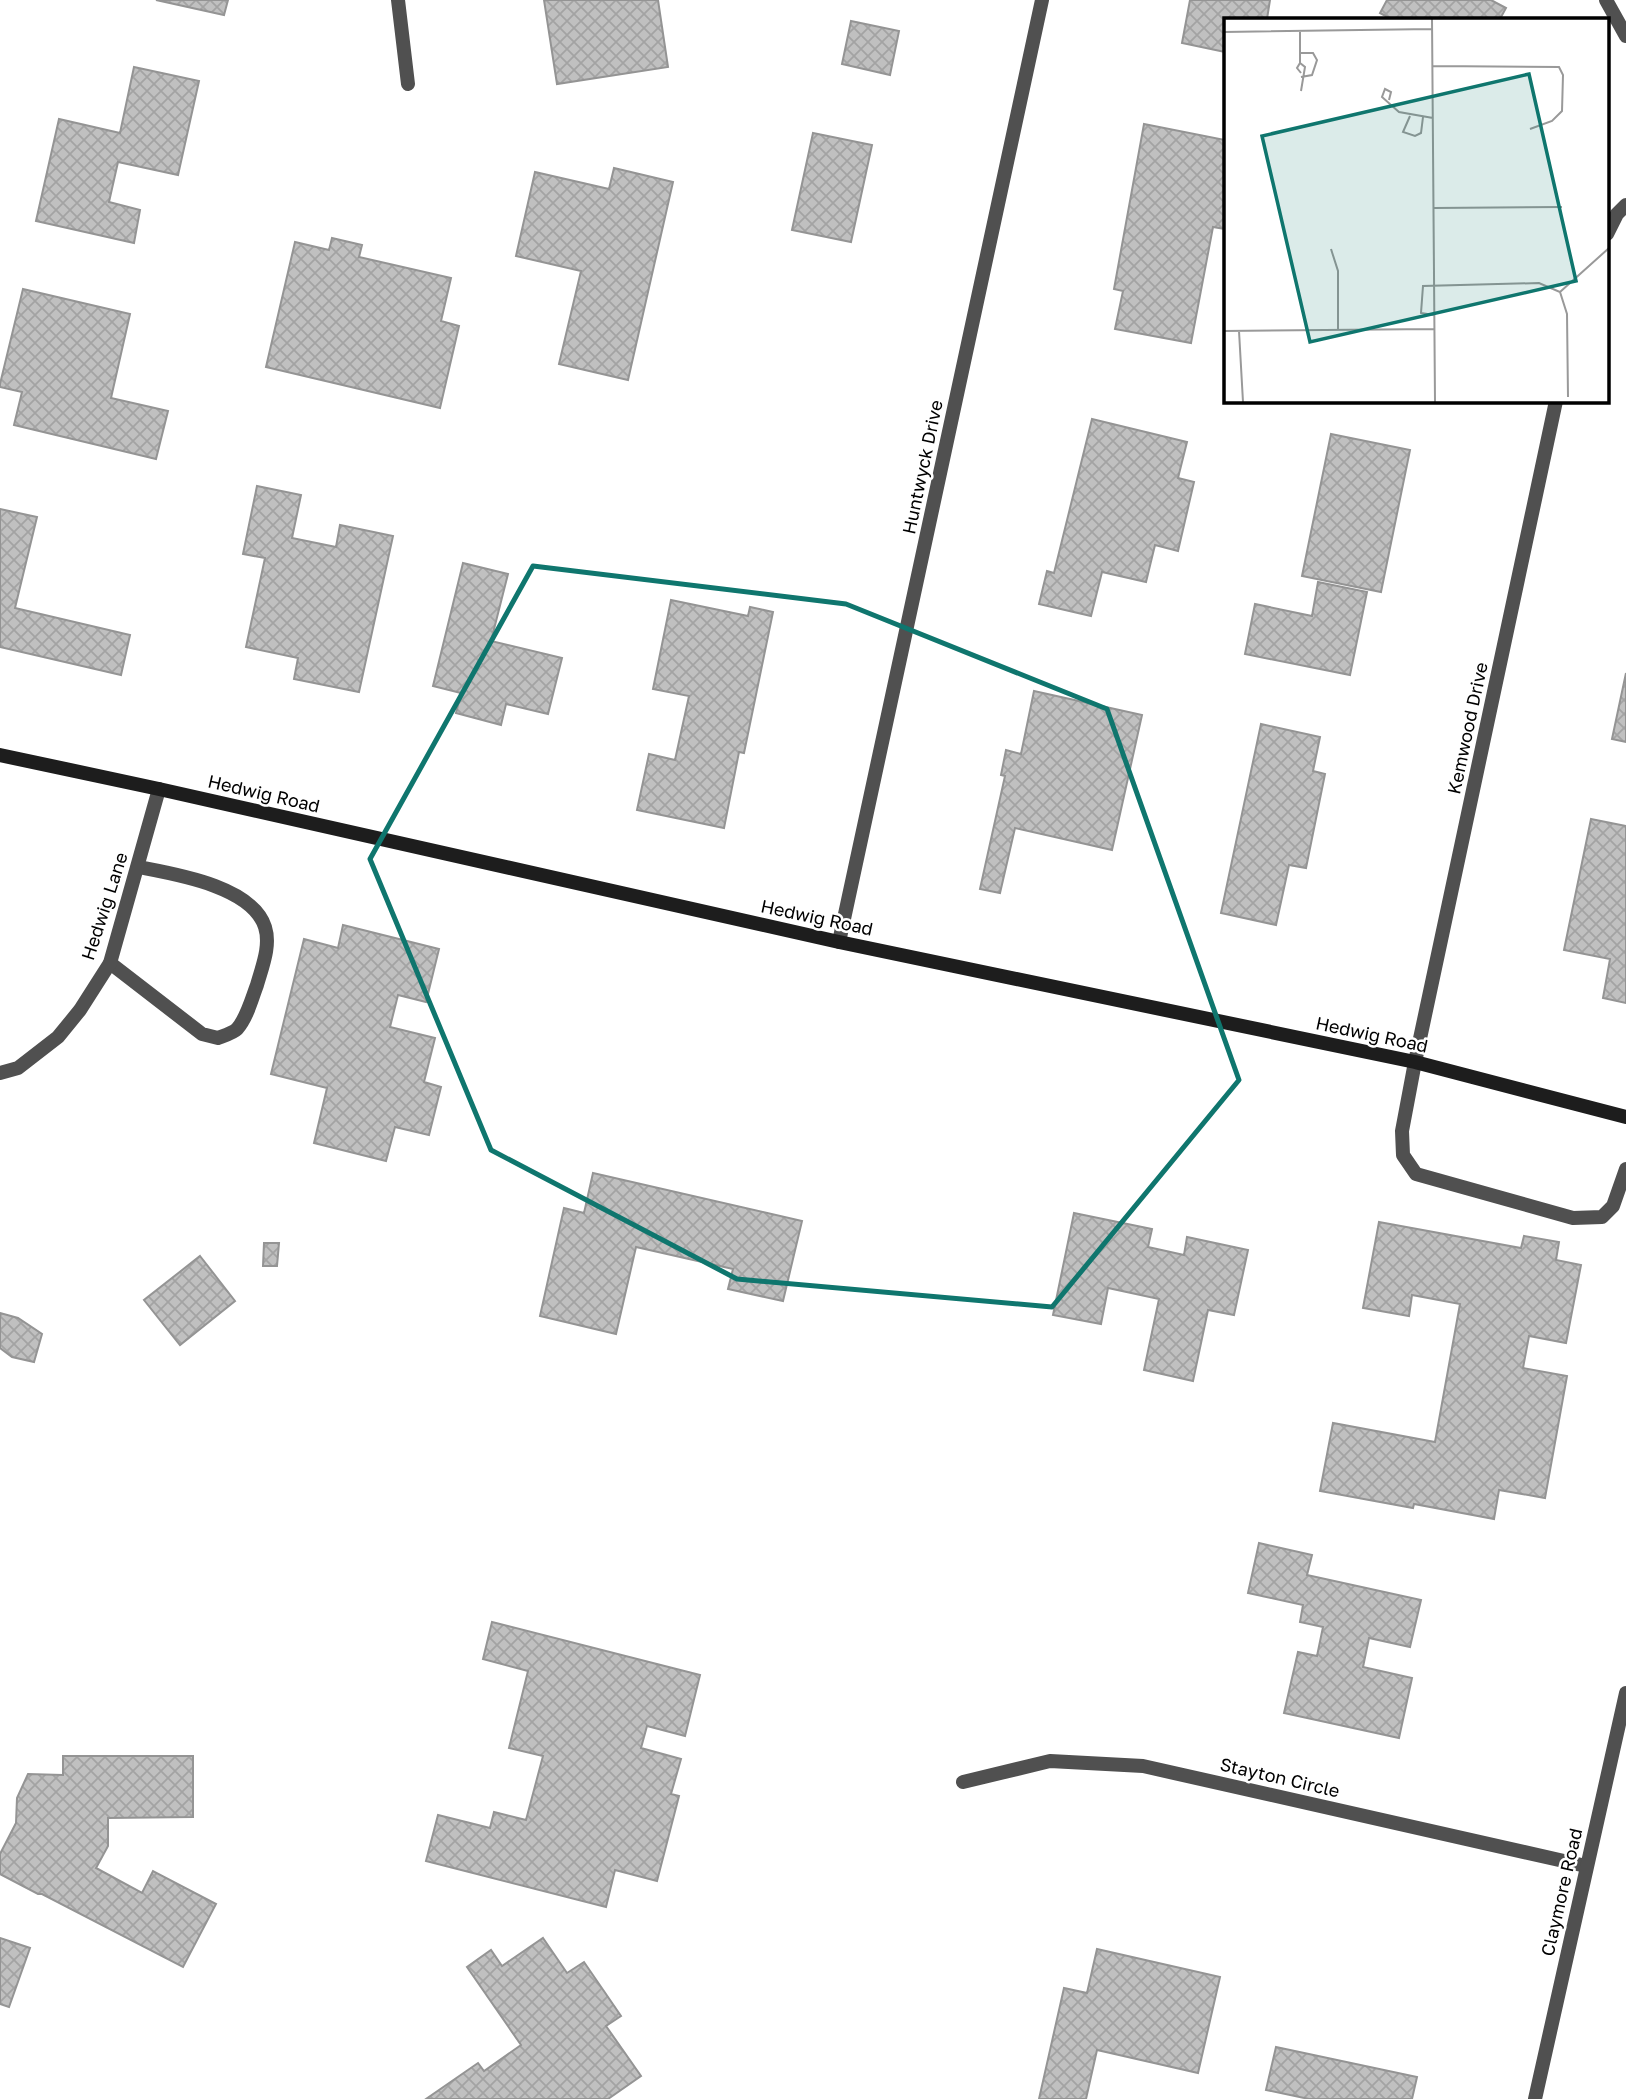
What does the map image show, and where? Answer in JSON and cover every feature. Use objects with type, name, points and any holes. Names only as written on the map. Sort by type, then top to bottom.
[{"type":"street","points":[[398,0],[408,83]]},
{"type":"street","name":"Huntwyck Drive","points":[[839,943],[1042,0]]},
{"type":"street","points":[[1606,0],[1626,36]]},
{"type":"street","points":[[1608,232],[1617,214],[1626,205]]},
{"type":"street","name":"Kemwood Drive","points":[[1556,402],[1415,1062],[1402,1131],[1403,1155],[1416,1174],[1573,1218],[1602,1217],[1613,1206],[1626,1169]]},
{"type":"street","name":"Hedwig Road","points":[[0,755],[839,943],[1415,1062],[1626,1117]]},
{"type":"street","name":"Hedwig Lane","points":[[0,1073],[18,1068],[58,1037],[80,1010],[110,963],[159,789]]},
{"type":"street","points":[[110,963],[202,1034],[218,1038],[236,1030],[252,1001],[266,955],[265,927],[251,906],[220,888],[183,876],[138,867]]},
{"type":"street","name":"Claymore Road","points":[[1535,2099],[1626,1693]]},
{"type":"street","name":"Stayton Circle","points":[[963,1782],[1050,1761],[1143,1766],[1586,1866]]},
{"type":"highlighted area","points":[[533,566],[846,604],[1107,709],[1239,1080],[1052,1307],[737,1279],[491,1150],[370,859]]},
{"type":"building","points":[[156,0],[228,0],[224,15]]},
{"type":"building","points":[[544,0],[658,0],[668,67],[557,84]]},
{"type":"building","points":[[1190,0],[1270,0],[1267,18],[1224,18],[1224,52],[1182,43]]},
{"type":"building","points":[[1387,0],[1491,0],[1506,8],[1501,18],[1389,18],[1380,13]]},
{"type":"building","points":[[851,21],[899,31],[890,75],[842,64]]},
{"type":"building","points":[[134,67],[199,81],[178,175],[118,162],[109,202],[140,210],[134,243],[36,221],[59,119],[120,133]]},
{"type":"building","points":[[1144,124],[1224,140],[1224,229],[1213,227],[1191,343],[1115,329],[1123,291],[1114,289]]},
{"type":"building","points":[[813,133],[872,145],[851,242],[792,230]]},
{"type":"building","points":[[614,168],[673,182],[628,380],[559,364],[581,271],[516,256],[535,172],[609,189]]},
{"type":"building","points":[[332,238],[362,245],[359,257],[451,278],[441,321],[459,326],[440,408],[266,367],[295,242],[329,250]]},
{"type":"building","points":[[23,289],[130,314],[111,398],[168,411],[156,459],[14,425],[22,392],[0,387],[0,384]]},
{"type":"building","points":[[1092,419],[1187,442],[1178,478],[1194,482],[1178,551],[1155,545],[1146,582],[1102,572],[1091,616],[1039,604],[1047,571],[1054,573]]},
{"type":"building","points":[[1331,434],[1410,450],[1381,592],[1302,576]]},
{"type":"building","points":[[257,486],[301,495],[292,538],[336,547],[340,525],[393,536],[359,692],[294,679],[298,658],[246,647],[265,558],[243,554]]},
{"type":"building","points":[[0,509],[37,517],[15,608],[130,635],[121,675],[0,647]]},
{"type":"building","points":[[463,563],[508,574],[491,641],[562,658],[548,714],[506,704],[501,725],[456,713],[461,693],[433,686]]},
{"type":"building","points":[[1318,582],[1367,592],[1350,675],[1245,654],[1255,604],[1312,616]]},
{"type":"building","points":[[671,600],[748,616],[750,607],[773,612],[744,753],[739,752],[724,828],[637,810],[649,754],[675,760],[689,696],[653,689]]},
{"type":"building","points":[[1626,673],[1626,742],[1612,739]]},
{"type":"building","points":[[1034,691],[1142,715],[1112,850],[1015,828],[1000,893],[980,889],[1005,776],[1001,775],[1006,750],[1021,754]]},
{"type":"building","points":[[1261,724],[1320,737],[1313,771],[1325,774],[1306,868],[1289,865],[1276,925],[1221,913]]},
{"type":"building","points":[[1591,819],[1626,826],[1626,1003],[1603,998],[1610,959],[1564,950]]},
{"type":"building","points":[[343,925],[439,949],[426,1002],[398,995],[390,1027],[435,1038],[424,1082],[441,1087],[429,1135],[395,1127],[386,1161],[314,1143],[327,1088],[271,1074],[304,939],[338,948]]},
{"type":"building","points":[[593,1173],[802,1221],[783,1301],[728,1289],[733,1269],[636,1247],[616,1334],[540,1316],[564,1208],[584,1213]]},
{"type":"building","points":[[1074,1213],[1152,1229],[1148,1247],[1184,1255],[1187,1237],[1248,1250],[1234,1315],[1208,1310],[1193,1381],[1144,1370],[1159,1299],[1108,1288],[1101,1324],[1053,1315]]},
{"type":"building","points":[[1379,1222],[1521,1248],[1524,1236],[1559,1242],[1556,1260],[1581,1265],[1566,1343],[1529,1336],[1523,1368],[1567,1376],[1545,1498],[1499,1490],[1494,1519],[1320,1491],[1333,1423],[1435,1442],[1460,1304],[1412,1295],[1409,1316],[1363,1308]]},
{"type":"building","points":[[264,1243],[279,1243],[277,1266],[263,1266]]},
{"type":"building","points":[[200,1256],[235,1301],[180,1345],[144,1300]]},
{"type":"building","points":[[0,1313],[18,1318],[42,1334],[34,1362],[12,1357],[0,1348]]},
{"type":"building","points":[[1259,1543],[1312,1555],[1307,1575],[1421,1600],[1410,1647],[1369,1638],[1363,1667],[1412,1678],[1399,1738],[1284,1713],[1298,1652],[1317,1656],[1323,1627],[1300,1622],[1303,1605],[1248,1593]]},
{"type":"building","points":[[492,1622],[700,1675],[685,1736],[647,1726],[641,1748],[681,1759],[671,1794],[679,1796],[657,1881],[615,1870],[606,1907],[426,1861],[438,1815],[490,1828],[494,1812],[526,1820],[543,1756],[509,1748],[528,1671],[483,1659]]},
{"type":"building","points":[[63,1756],[193,1756],[193,1817],[108,1818],[108,1846],[96,1868],[142,1893],[153,1871],[216,1904],[183,1967],[0,1874],[0,1854],[16,1823],[17,1798],[28,1774],[63,1775]]},
{"type":"building","points":[[0,1938],[30,1948],[9,2007],[0,2004]]},
{"type":"building","points":[[543,1938],[567,1973],[584,1962],[621,2016],[606,2026],[641,2076],[608,2099],[426,2099],[478,2063],[484,2071],[521,2045],[467,1967],[491,1950],[502,1966]]},
{"type":"building","points":[[1097,1949],[1220,1977],[1198,2073],[1097,2050],[1086,2099],[1039,2099],[1064,1988],[1087,1993]]},
{"type":"building","points":[[1276,2047],[1417,2077],[1412,2099],[1309,2099],[1266,2090]]}]
